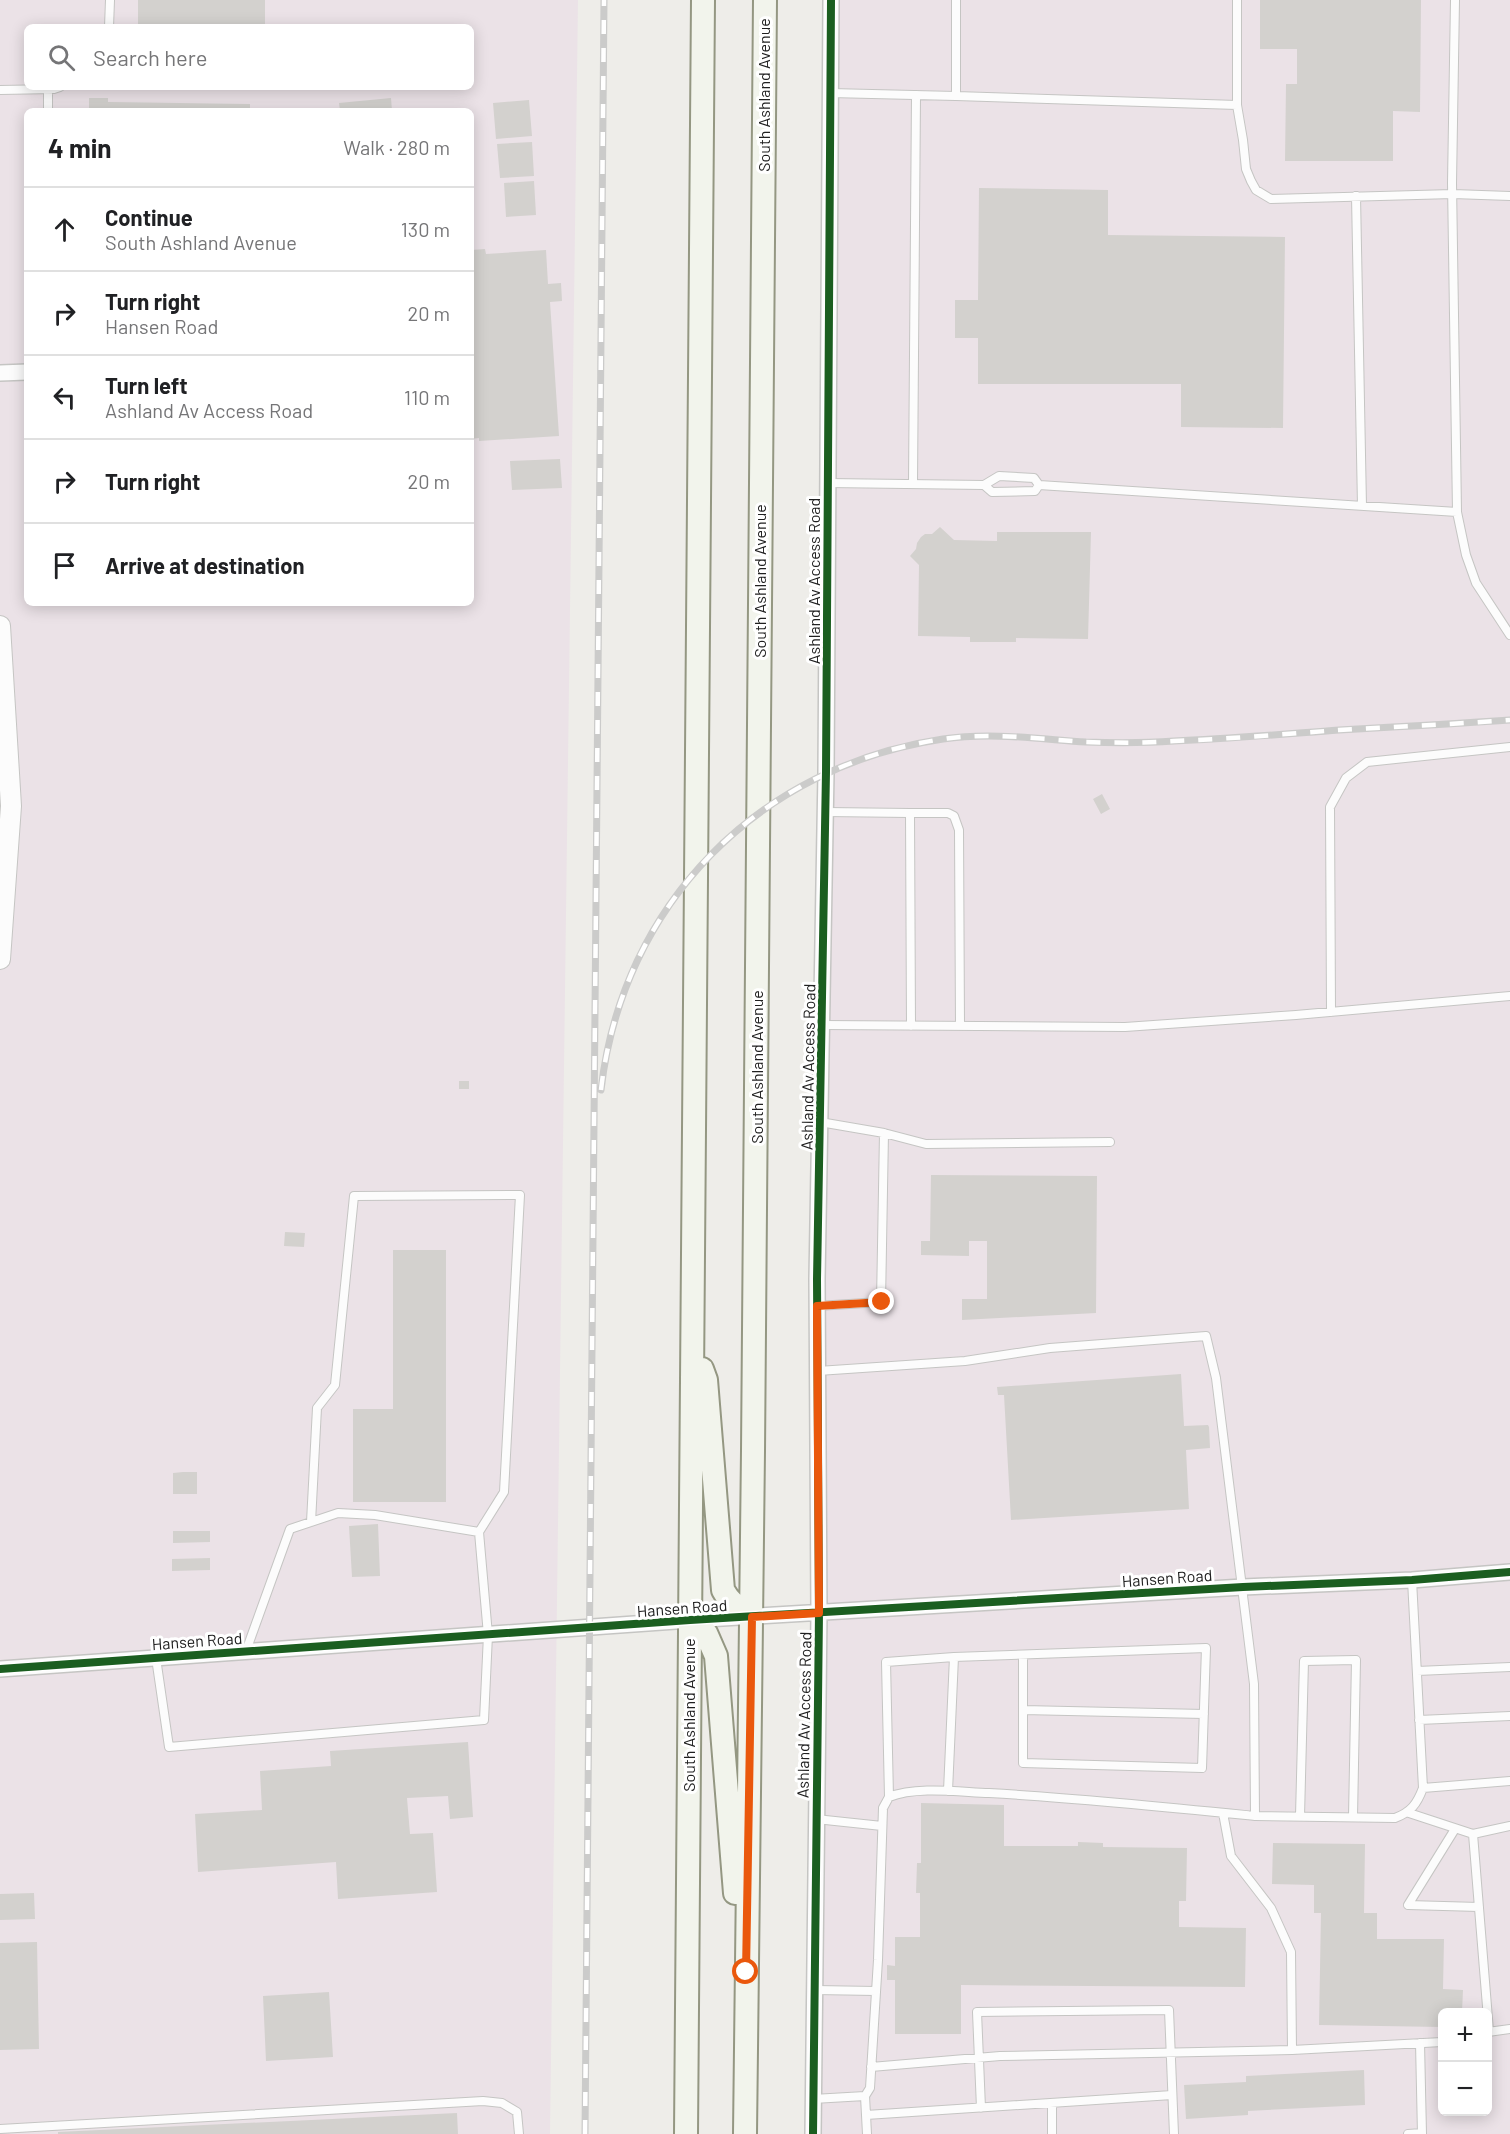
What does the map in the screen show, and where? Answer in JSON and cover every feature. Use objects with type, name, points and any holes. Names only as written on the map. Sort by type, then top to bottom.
[{"type":"main road","name":"South Ashland Avenue","points":[[686,2134],[703,0]]},
{"type":"main road","name":"South Ashland Avenue","points":[[745,2134],[752,1617],[765,0]]},
{"type":"main road","points":[[692,1337],[706,1380],[723,1590],[737,1608],[752,1617]]},
{"type":"main road","points":[[690,1620],[706,1633],[716,1656],[733,1880],[746,1972]]},
{"type":"street","name":"Ashland Av Access Road","points":[[813,2134],[819,1613],[817,1306],[826,812],[831,0]]},
{"type":"street","points":[[0,373],[24,372]]},
{"type":"street","points":[[0,626],[11,806],[0,959]]},
{"type":"street","name":"Hansen Road","points":[[0,1669],[690,1620],[1243,1587],[1412,1580],[1510,1572]]},
{"type":"lane","points":[[109,24],[110,0]]},
{"type":"lane","points":[[956,0],[956,96]]},
{"type":"lane","points":[[1237,0],[1237,105],[1244,140],[1246,169],[1256,190],[1270,199],[1453,194],[1510,196]]},
{"type":"lane","points":[[1455,0],[1453,194],[1456,512],[1466,555],[1476,583],[1510,635]]},
{"type":"lane","points":[[0,90],[24,90]]},
{"type":"lane","points":[[48,90],[48,108]]},
{"type":"lane","points":[[830,93],[1237,105]]},
{"type":"lane","points":[[913,484],[916,95]]},
{"type":"lane","points":[[1356,196],[1362,506]]},
{"type":"lane","points":[[828,483],[984,485],[999,476],[1034,478],[1039,485]]},
{"type":"lane","points":[[984,485],[992,492],[1016,493],[1035,491],[1039,485]]},
{"type":"lane","points":[[1039,485],[1456,512]]},
{"type":"lane","points":[[1331,1012],[1330,807],[1346,778],[1368,762],[1510,747]]},
{"type":"lane","points":[[826,812],[948,813],[954,816],[959,830],[960,1026]]},
{"type":"lane","points":[[910,813],[911,1026]]},
{"type":"lane","points":[[822,1025],[1125,1027],[1510,996]]},
{"type":"lane","points":[[820,1122],[884,1132],[926,1144],[1110,1142]]},
{"type":"lane","points":[[817,1306],[882,1302],[884,1132]]},
{"type":"lane","points":[[156,1658],[169,1747],[484,1720],[488,1635],[479,1532],[504,1492],[519,1195],[354,1196],[335,1385],[317,1408],[311,1522]]},
{"type":"lane","points":[[818,1371],[965,1361],[1050,1348],[1206,1336],[1216,1378],[1254,1684],[1255,1816]]},
{"type":"lane","points":[[246,1651],[290,1529],[338,1513],[375,1515],[479,1532]]},
{"type":"lane","points":[[889,1797],[899,1793],[948,1791],[1028,1795],[1255,1816],[1395,1818],[1409,1813],[1418,1802],[1423,1788],[1412,1580]]},
{"type":"lane","points":[[867,2134],[865,2096],[870,2088],[883,1808],[889,1797],[886,1662],[954,1657],[1206,1648],[1202,1768],[1023,1763],[1023,1655]]},
{"type":"lane","points":[[948,1791],[954,1657]]},
{"type":"lane","points":[[1300,1816],[1304,1661],[1356,1660],[1353,1817]]},
{"type":"lane","points":[[1417,1671],[1510,1667]]},
{"type":"lane","points":[[1023,1710],[1204,1714]]},
{"type":"lane","points":[[1419,1720],[1510,1716]]},
{"type":"lane","points":[[1423,1788],[1510,1781]]},
{"type":"lane","points":[[1223,1813],[1231,1856],[1271,1908],[1291,1952],[1292,2050]]},
{"type":"lane","points":[[1409,1813],[1473,1834],[1510,1826]]},
{"type":"lane","points":[[816,1819],[882,1826]]},
{"type":"lane","points":[[1455,1829],[1408,1905],[1479,1907]]},
{"type":"lane","points":[[1473,1834],[1486,2008]]},
{"type":"lane","points":[[815,1990],[876,1991]]},
{"type":"lane","points":[[981,2108],[977,2012],[1169,2010],[1174,2134]]},
{"type":"lane","points":[[1492,2031],[1510,2029]]},
{"type":"lane","points":[[871,2067],[978,2057],[1292,2050],[1438,2042]]},
{"type":"lane","points":[[1408,2134],[1422,2133],[1420,2043]]},
{"type":"lane","points":[[813,2099],[865,2096]]},
{"type":"lane","points":[[866,2115],[1172,2096]]},
{"type":"lane","points":[[0,2129],[483,2102],[502,2103],[518,2112],[519,2134]]},
{"type":"lane","points":[[1052,2103],[1052,2134]]},
{"type":"shaded area","points":[[0,0],[578,0],[550,2134],[0,2134],[0,959],[5,891],[0,626]]},
{"type":"shaded area","points":[[831,0],[1510,0],[1510,2134],[814,2134]]},
{"type":"building","points":[[138,0],[265,0],[265,24],[138,24]]},
{"type":"building","points":[[1260,0],[1421,0],[1420,112],[1393,111],[1393,161],[1285,161],[1286,84],[1297,84],[1297,49],[1260,49]]},
{"type":"building","points":[[89,98],[108,98],[108,102],[250,104],[250,108],[89,108]]},
{"type":"building","points":[[391,98],[392,108],[340,108],[339,103]]},
{"type":"building","points":[[529,100],[532,136],[496,139],[493,103]]},
{"type":"building","points":[[532,142],[534,176],[500,178],[497,144]]},
{"type":"building","points":[[534,181],[536,215],[506,217],[504,183]]},
{"type":"building","points":[[979,188],[1108,190],[1108,235],[1285,237],[1283,428],[1181,427],[1181,384],[978,384],[978,338],[955,338],[955,300],[978,300]]},
{"type":"building","points":[[485,249],[486,254],[546,250],[548,284],[561,283],[562,301],[550,302],[559,436],[479,441],[479,438],[474,439],[474,250]]},
{"type":"building","points":[[560,459],[562,488],[512,490],[510,461]]},
{"type":"building","points":[[940,527],[954,540],[997,541],[997,532],[1091,532],[1088,639],[1016,638],[1016,642],[970,642],[970,637],[918,636],[919,565],[910,556],[921,537],[925,534],[932,534]]},
{"type":"building","points":[[1102,794],[1110,809],[1101,814],[1093,799]]},
{"type":"building","points":[[459,1081],[469,1081],[469,1089],[459,1089]]},
{"type":"building","points":[[931,1175],[1097,1176],[1096,1313],[962,1320],[962,1299],[987,1299],[987,1241],[969,1241],[969,1256],[921,1255],[921,1241],[930,1241]]},
{"type":"building","points":[[285,1232],[305,1233],[304,1247],[284,1246]]},
{"type":"building","points":[[393,1250],[446,1250],[446,1502],[353,1502],[353,1409],[393,1409]]},
{"type":"building","points":[[1181,1374],[1184,1426],[1208,1425],[1209,1427],[1210,1448],[1186,1450],[1189,1509],[1011,1520],[1004,1395],[998,1395],[997,1387]]},
{"type":"building","points":[[197,1472],[197,1494],[173,1494],[173,1473]]},
{"type":"building","points":[[378,1524],[380,1576],[352,1577],[349,1526]]},
{"type":"building","points":[[173,1531],[210,1531],[210,1542],[173,1543]]},
{"type":"building","points":[[210,1558],[210,1570],[172,1571],[172,1559]]},
{"type":"building","points":[[468,1742],[473,1817],[450,1819],[448,1796],[407,1798],[410,1834],[433,1833],[437,1892],[338,1899],[336,1862],[198,1872],[195,1814],[262,1810],[260,1771],[331,1766],[330,1751]]},
{"type":"building","points":[[921,1803],[1004,1805],[1004,1846],[1078,1846],[1078,1842],[1103,1843],[1103,1847],[1187,1848],[1186,1901],[1179,1901],[1179,1927],[1246,1928],[1245,1987],[961,1985],[961,2034],[895,2034],[895,1980],[887,1980],[887,1965],[895,1966],[895,1937],[920,1937],[920,1893],[916,1893],[917,1863],[921,1863]]},
{"type":"building","points":[[1273,1843],[1365,1844],[1364,1913],[1377,1913],[1377,1939],[1444,1939],[1443,1989],[1463,1990],[1462,2008],[1438,2008],[1438,2027],[1319,2025],[1321,1913],[1314,1913],[1314,1885],[1272,1884]]},
{"type":"building","points":[[34,1893],[35,1919],[0,1920],[0,1894]]},
{"type":"building","points":[[37,1942],[39,2049],[0,2050],[0,1943]]},
{"type":"building","points":[[329,1992],[333,2057],[266,2061],[263,1996]]},
{"type":"building","points":[[1364,2070],[1365,2105],[1248,2111],[1248,2115],[1186,2119],[1184,2085],[1246,2082],[1246,2076]]},
{"type":"building","points":[[457,2113],[458,2134],[58,2134],[58,2132]]},
{"type":"railway","points":[[585,2134],[604,0]]},
{"type":"railway","points":[[601,1090],[614,1023],[637,960],[670,904],[711,855],[759,813],[815,779],[876,754],[961,737],[997,736],[1086,742],[1152,742],[1510,720]]},
{"type":"cycle path","points":[[813,2134],[819,1613],[817,1279],[826,772],[831,0]]},
{"type":"cycle path","points":[[0,1669],[690,1620],[1243,1587],[1412,1580],[1510,1572]]},
{"type":"route","points":[[746,1972],[752,1617],[819,1613],[817,1306],[882,1302]]}]
